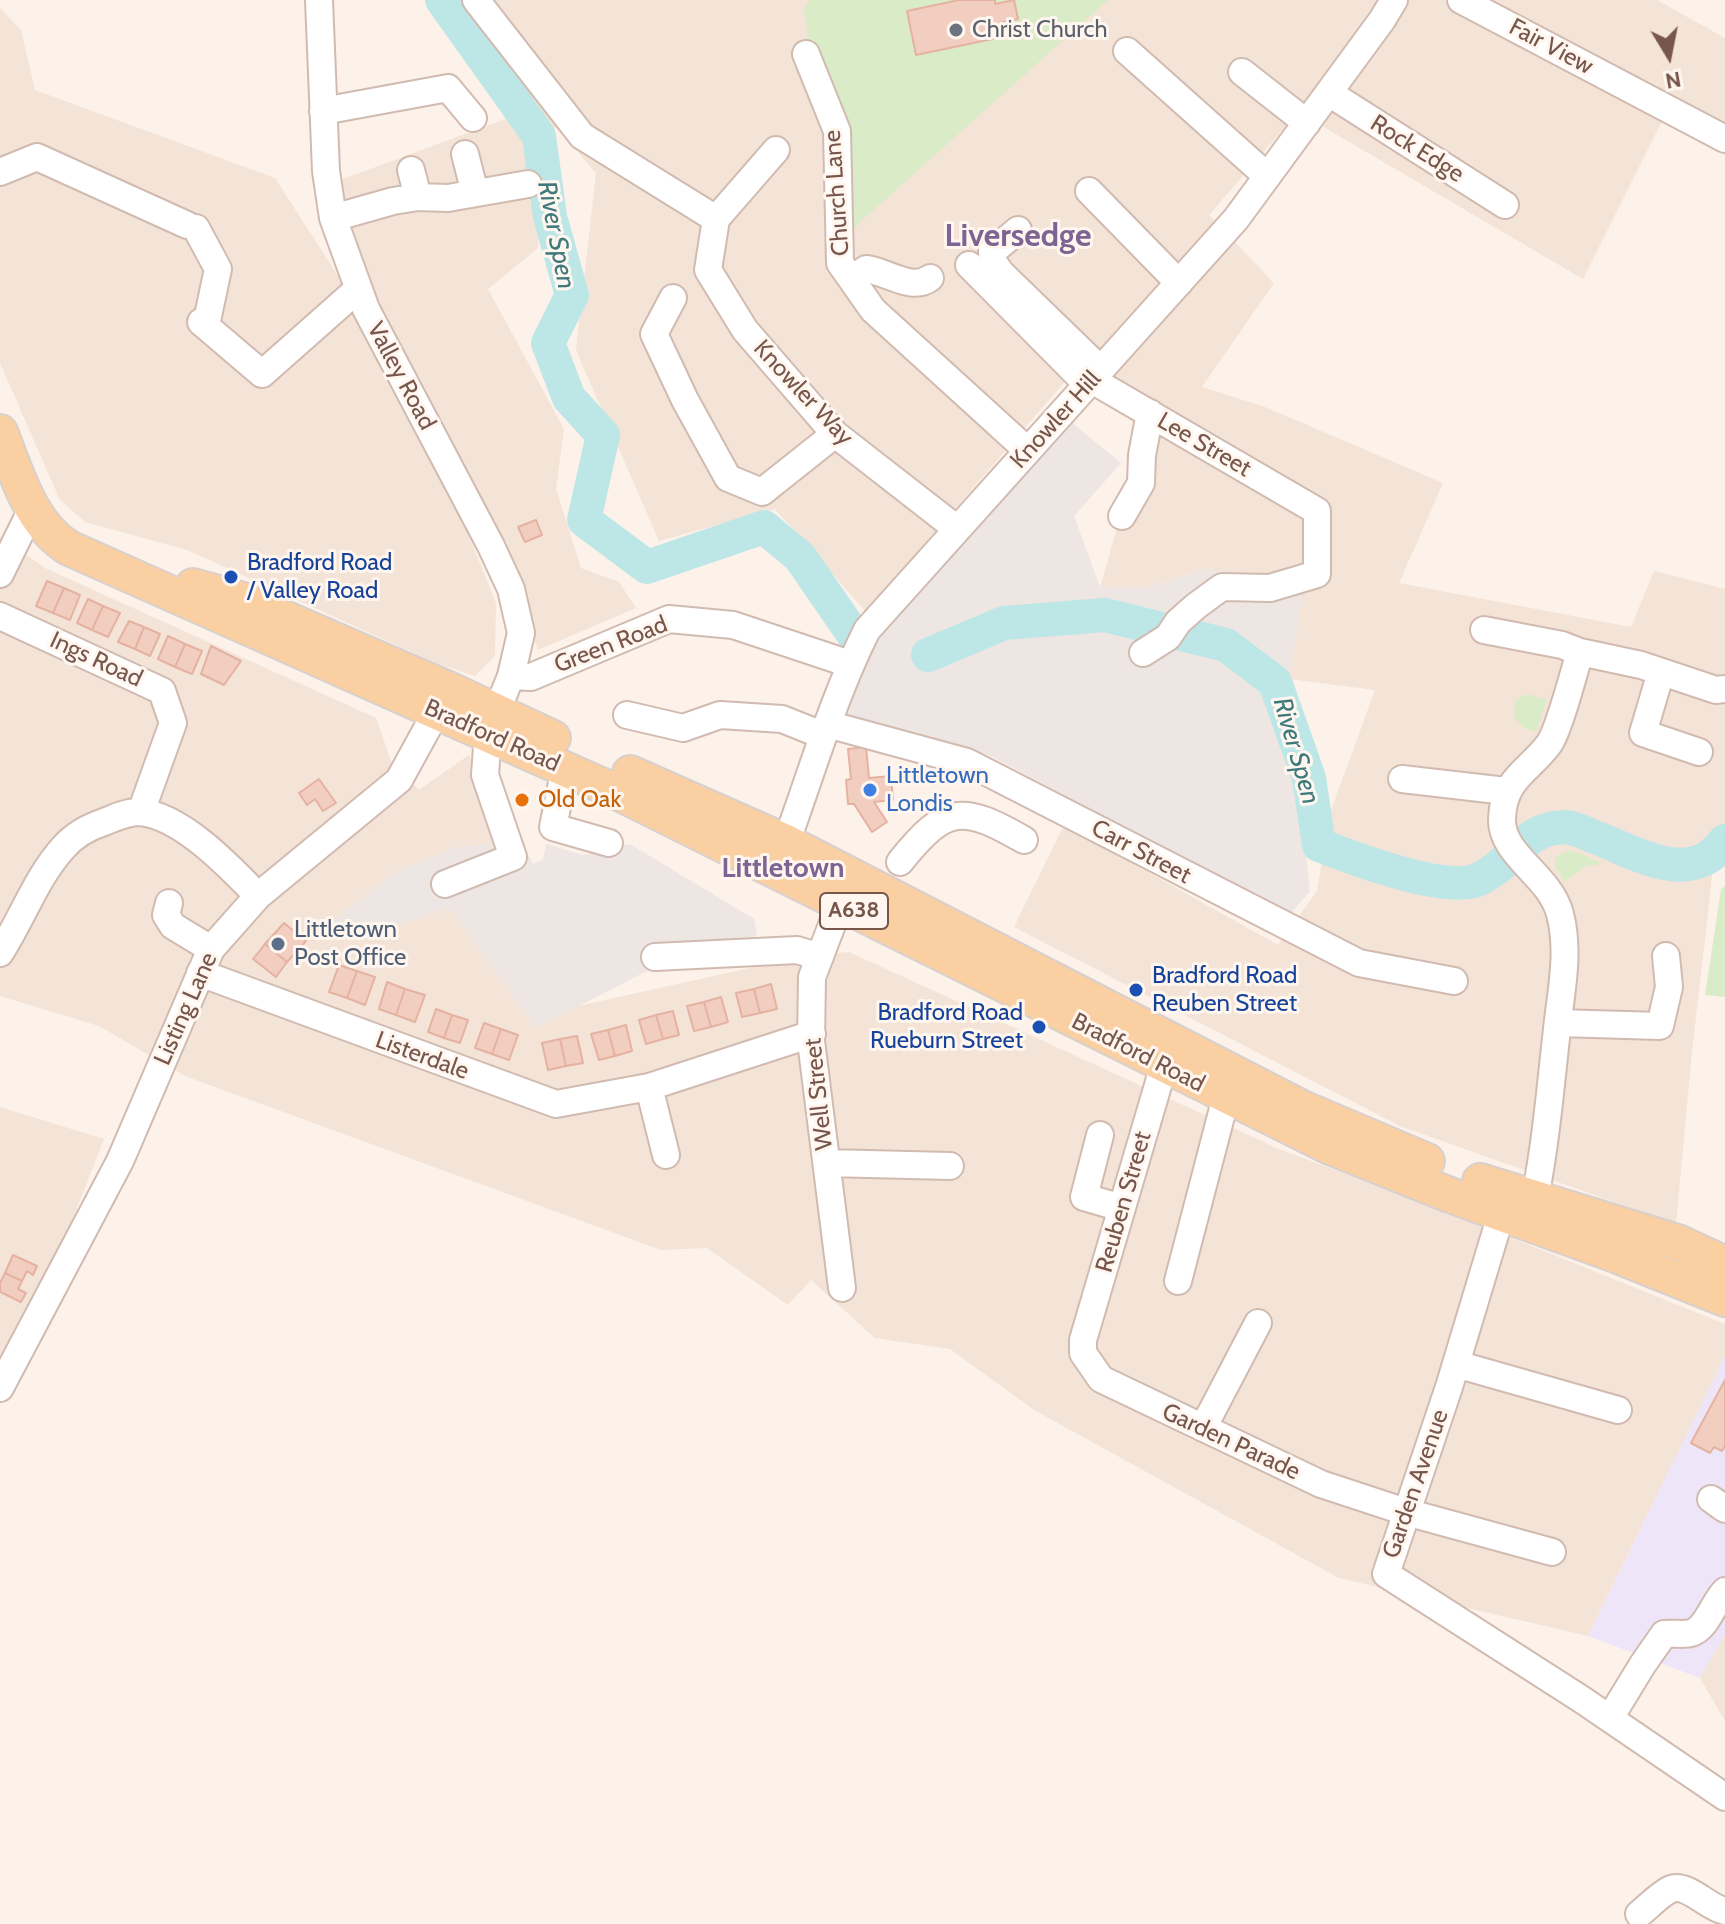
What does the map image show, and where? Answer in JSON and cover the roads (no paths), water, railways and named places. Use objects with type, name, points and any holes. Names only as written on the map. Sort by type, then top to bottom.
[{"type":"main road","name":"Bradford Road","points":[[0,432],[32,509],[52,537],[85,555],[240,599],[492,722],[585,753],[781,856],[1302,1108],[1442,1168],[1725,1299]]},
{"type":"main road","name":"Bradford Road","points":[[492,722],[565,768],[781,856],[840,904],[1226,1097],[1341,1151],[1450,1195],[1519,1206],[1680,1243],[1725,1264]]},
{"type":"street","name":"Valley Road","points":[[319,0],[326,171],[333,218],[366,309],[511,589],[521,633],[511,676],[492,722],[485,775],[513,857],[445,884]]},
{"type":"street","points":[[476,0],[582,136],[716,219],[776,150]]},
{"type":"street","name":"Knowler Hill","points":[[781,856],[825,729],[867,630],[1236,219],[1394,0]]},
{"type":"street","name":"Fair View","points":[[1461,0],[1725,139]]},
{"type":"street","points":[[1127,51],[1267,176]]},
{"type":"street","name":"Church Lane","points":[[806,54],[837,131],[840,263],[873,310],[1028,451]]},
{"type":"street","points":[[1242,72],[1307,123]]},
{"type":"street","points":[[323,111],[448,88],[473,118]]},
{"type":"street","name":"Rock Edge","points":[[1329,93],[1505,205]]},
{"type":"street","points":[[465,154],[475,193]]},
{"type":"street","points":[[0,172],[37,157],[192,226],[218,269],[204,319],[262,374],[358,289]]},
{"type":"street","points":[[411,170],[418,197]]},
{"type":"street","points":[[333,218],[393,201],[418,197],[448,198],[528,184]]},
{"type":"street","points":[[1089,191],[1179,283]]},
{"type":"street","name":"Knowler Way","points":[[716,219],[708,270],[745,330],[835,434],[957,529]]},
{"type":"street","points":[[1018,230],[992,252],[993,262],[1094,378]]},
{"type":"street","points":[[969,265],[1094,378]]},
{"type":"street","points":[[852,280],[866,269],[879,270],[915,284],[930,278]]},
{"type":"street","points":[[673,298],[654,334],[685,400],[728,478],[762,492],[835,434]]},
{"type":"street","name":"Lee Street","points":[[1094,378],[1317,511],[1317,574],[1270,588],[1222,587],[1143,653]]},
{"type":"street","points":[[1122,516],[1141,483],[1142,455],[1150,413]]},
{"type":"street","points":[[0,574],[32,509]]},
{"type":"street","name":"Ings Road","points":[[0,616],[162,691],[173,723],[141,812]]},
{"type":"street","name":"Green Road","points":[[511,676],[531,677],[669,619],[733,625],[850,664]]},
{"type":"street","points":[[1484,630],[1571,648],[1716,690],[1725,689]]},
{"type":"street","points":[[1402,779],[1506,791],[1550,742],[1571,648]]},
{"type":"street","points":[[1661,672],[1643,733],[1699,752]]},
{"type":"street","name":"Listing Lane","points":[[0,1388],[120,1161],[211,949],[258,896],[399,780],[443,700]]},
{"type":"street","name":"Carr Street","points":[[627,715],[683,728],[720,715],[782,719],[967,762],[1359,963],[1454,981]]},
{"type":"street","points":[[565,768],[553,827],[609,843]]},
{"type":"street","points":[[988,819],[1004,781]]},
{"type":"street","name":"Garden Avenue","points":[[1506,791],[1503,835],[1545,883],[1559,910],[1565,939],[1552,1075],[1519,1206],[1456,1364],[1386,1574],[1610,1718],[1725,1797]]},
{"type":"street","points":[[0,953],[40,880],[63,847],[86,828],[129,813],[158,815],[191,836],[225,862],[258,896]]},
{"type":"street","points":[[900,862],[917,841],[951,816],[965,814],[988,819],[1024,840]]},
{"type":"street","points":[[169,903],[166,915],[173,926],[211,949]]},
{"type":"street","name":"Well Street","points":[[840,904],[812,977],[812,1034],[842,1288]]},
{"type":"street","points":[[655,957],[797,950],[820,957]]},
{"type":"street","points":[[1558,1023],[1660,1026],[1669,987],[1666,956]]},
{"type":"street","name":"Listerdale","points":[[200,973],[556,1104],[649,1087],[812,1034]]},
{"type":"street","name":"Reuben Street","points":[[1083,1340],[1164,1065]]},
{"type":"street","points":[[649,1087],[666,1155]]},
{"type":"street","points":[[1178,1281],[1226,1097]]},
{"type":"street","points":[[1100,1135],[1084,1197],[1122,1208]]},
{"type":"street","points":[[827,1163],[950,1166]]},
{"type":"street","points":[[1203,1428],[1258,1323]]},
{"type":"street","name":"Garden Parade","points":[[1083,1340],[1083,1353],[1101,1379],[1321,1484],[1406,1512],[1552,1552]]},
{"type":"street","points":[[1456,1364],[1618,1410]]},
{"type":"street","points":[[1610,1718],[1664,1634],[1690,1634],[1698,1629],[1725,1591]]},
{"type":"street","points":[[1639,1914],[1671,1889],[1682,1888],[1716,1909],[1725,1911]]},
{"type":"waterway","name":"River Spen","points":[[442,0],[539,136],[550,217],[572,295],[548,343],[569,398],[603,435],[584,520],[647,567],[764,527],[800,557],[853,634]]},
{"type":"waterway","name":"River Spen","points":[[928,655],[1004,623],[1105,615],[1226,645],[1275,682],[1309,778],[1319,845],[1421,878],[1462,883],[1477,880],[1498,867],[1534,836],[1563,827],[1578,830],[1649,859],[1679,865],[1707,858],[1725,841]]},
{"type":"place","name":"Christ Church","points":[[956,30]]},
{"type":"place","name":"Bradford Road / Valley Road","points":[[231,577]]},
{"type":"place","name":"Littletown Londis","points":[[870,790]]},
{"type":"place","name":"Old Oak","points":[[522,800]]},
{"type":"place","name":"Littletown Post Office","points":[[278,944]]},
{"type":"place","name":"Bradford Road Reuben Street","points":[[1136,990]]},
{"type":"place","name":"Bradford Road Rueburn Street","points":[[1039,1027]]},
{"type":"district","name":"Liversedge","points":[[1018,237]]},
{"type":"district","name":"Littletown","points":[[783,869]]}]
